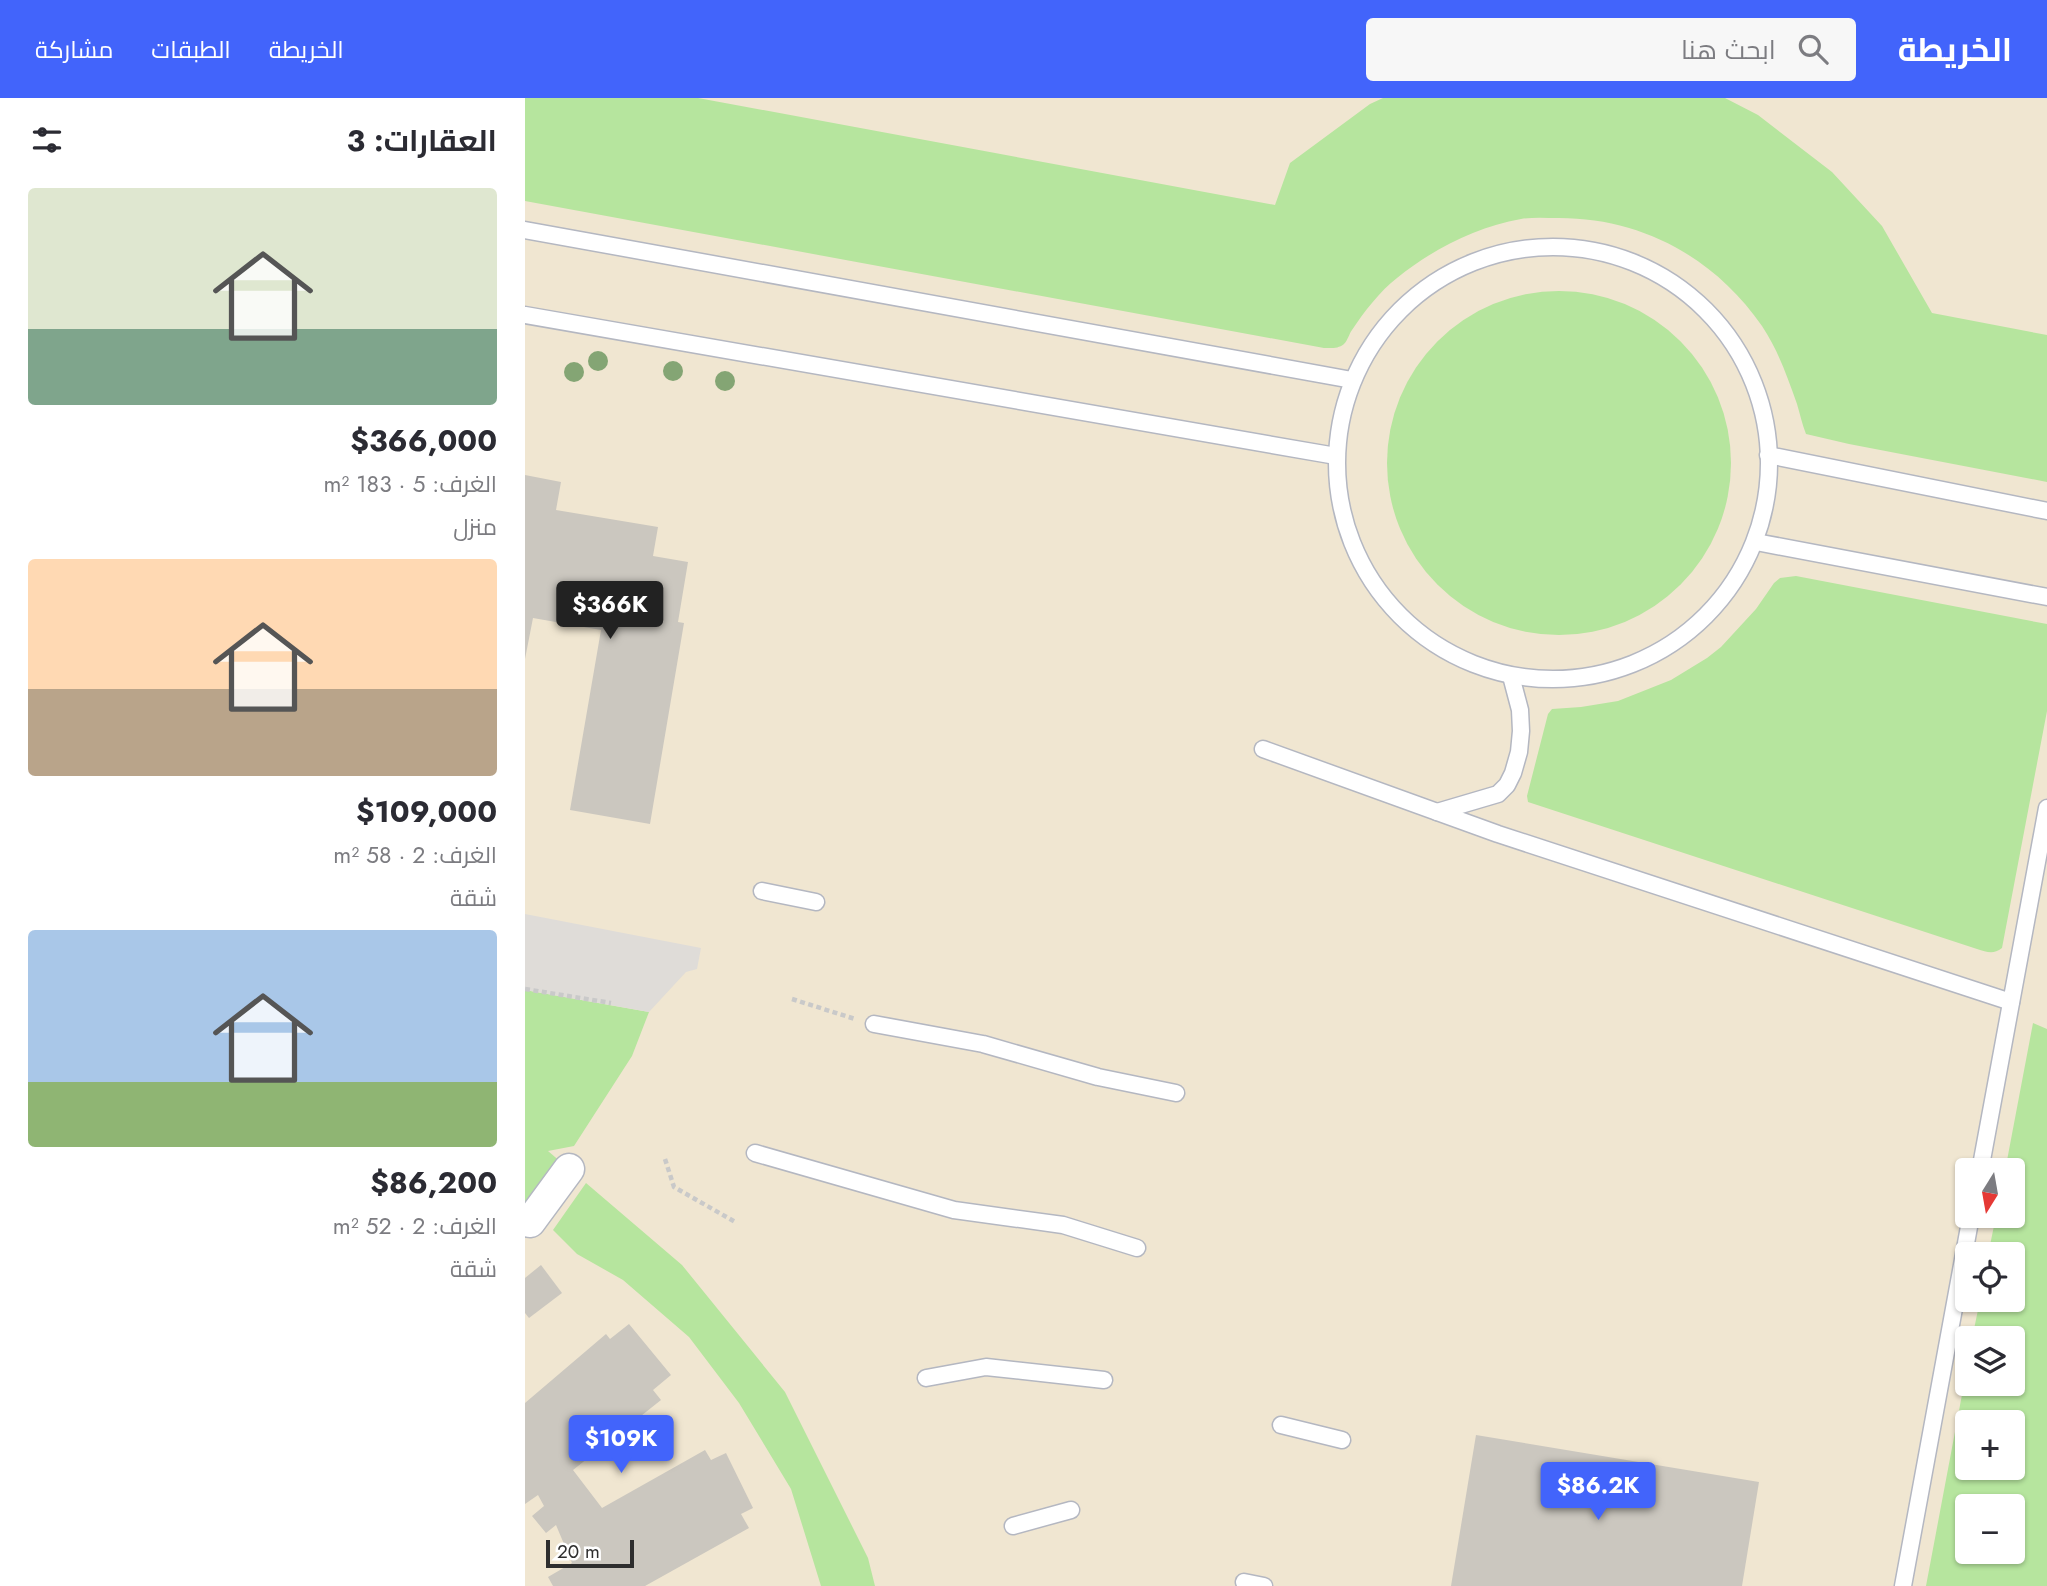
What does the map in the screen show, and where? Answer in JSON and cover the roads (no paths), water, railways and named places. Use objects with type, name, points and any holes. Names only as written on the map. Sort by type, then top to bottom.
[{"type":"street","points":[[530,1222],[569,1169]]},
{"type":"lane","points":[[525,230],[1352,380]]},
{"type":"lane","points":[[1545,247],[1575,248],[1635,263],[1663,277],[1689,295],[1731,339],[1747,366],[1767,424],[1768,456],[1769,486],[1756,542],[1738,577],[1717,606],[1660,652],[1626,667],[1593,676],[1556,679],[1511,676],[1489,670],[1433,645],[1408,624],[1385,602],[1352,548],[1337,487],[1336,456],[1341,418],[1352,380],[1384,327],[1429,286],[1457,269],[1513,250],[1545,247]]},
{"type":"lane","points":[[525,315],[1336,456]]},
{"type":"lane","points":[[1768,456],[2047,511]]},
{"type":"lane","points":[[1756,542],[2047,597]]},
{"type":"lane","points":[[1437,811],[1497,794],[1507,785],[1519,752],[1521,731],[1520,710],[1511,676]]},
{"type":"lane","points":[[1263,749],[1498,834],[2011,1002]]},
{"type":"lane","points":[[1982,1158],[2047,808]]},
{"type":"lane","points":[[762,891],[816,902]]},
{"type":"lane","points":[[874,1024],[983,1044],[1098,1077],[1176,1093]]},
{"type":"lane","points":[[755,1153],[954,1210],[1063,1225],[1137,1248]]},
{"type":"lane","points":[[1903,1586],[1970,1228]]},
{"type":"lane","points":[[926,1378],[986,1367],[1104,1380]]},
{"type":"lane","points":[[1281,1425],[1342,1440]]},
{"type":"lane","points":[[1013,1527],[1071,1510]]},
{"type":"lane","points":[[1244,1582],[1264,1586]]}]
